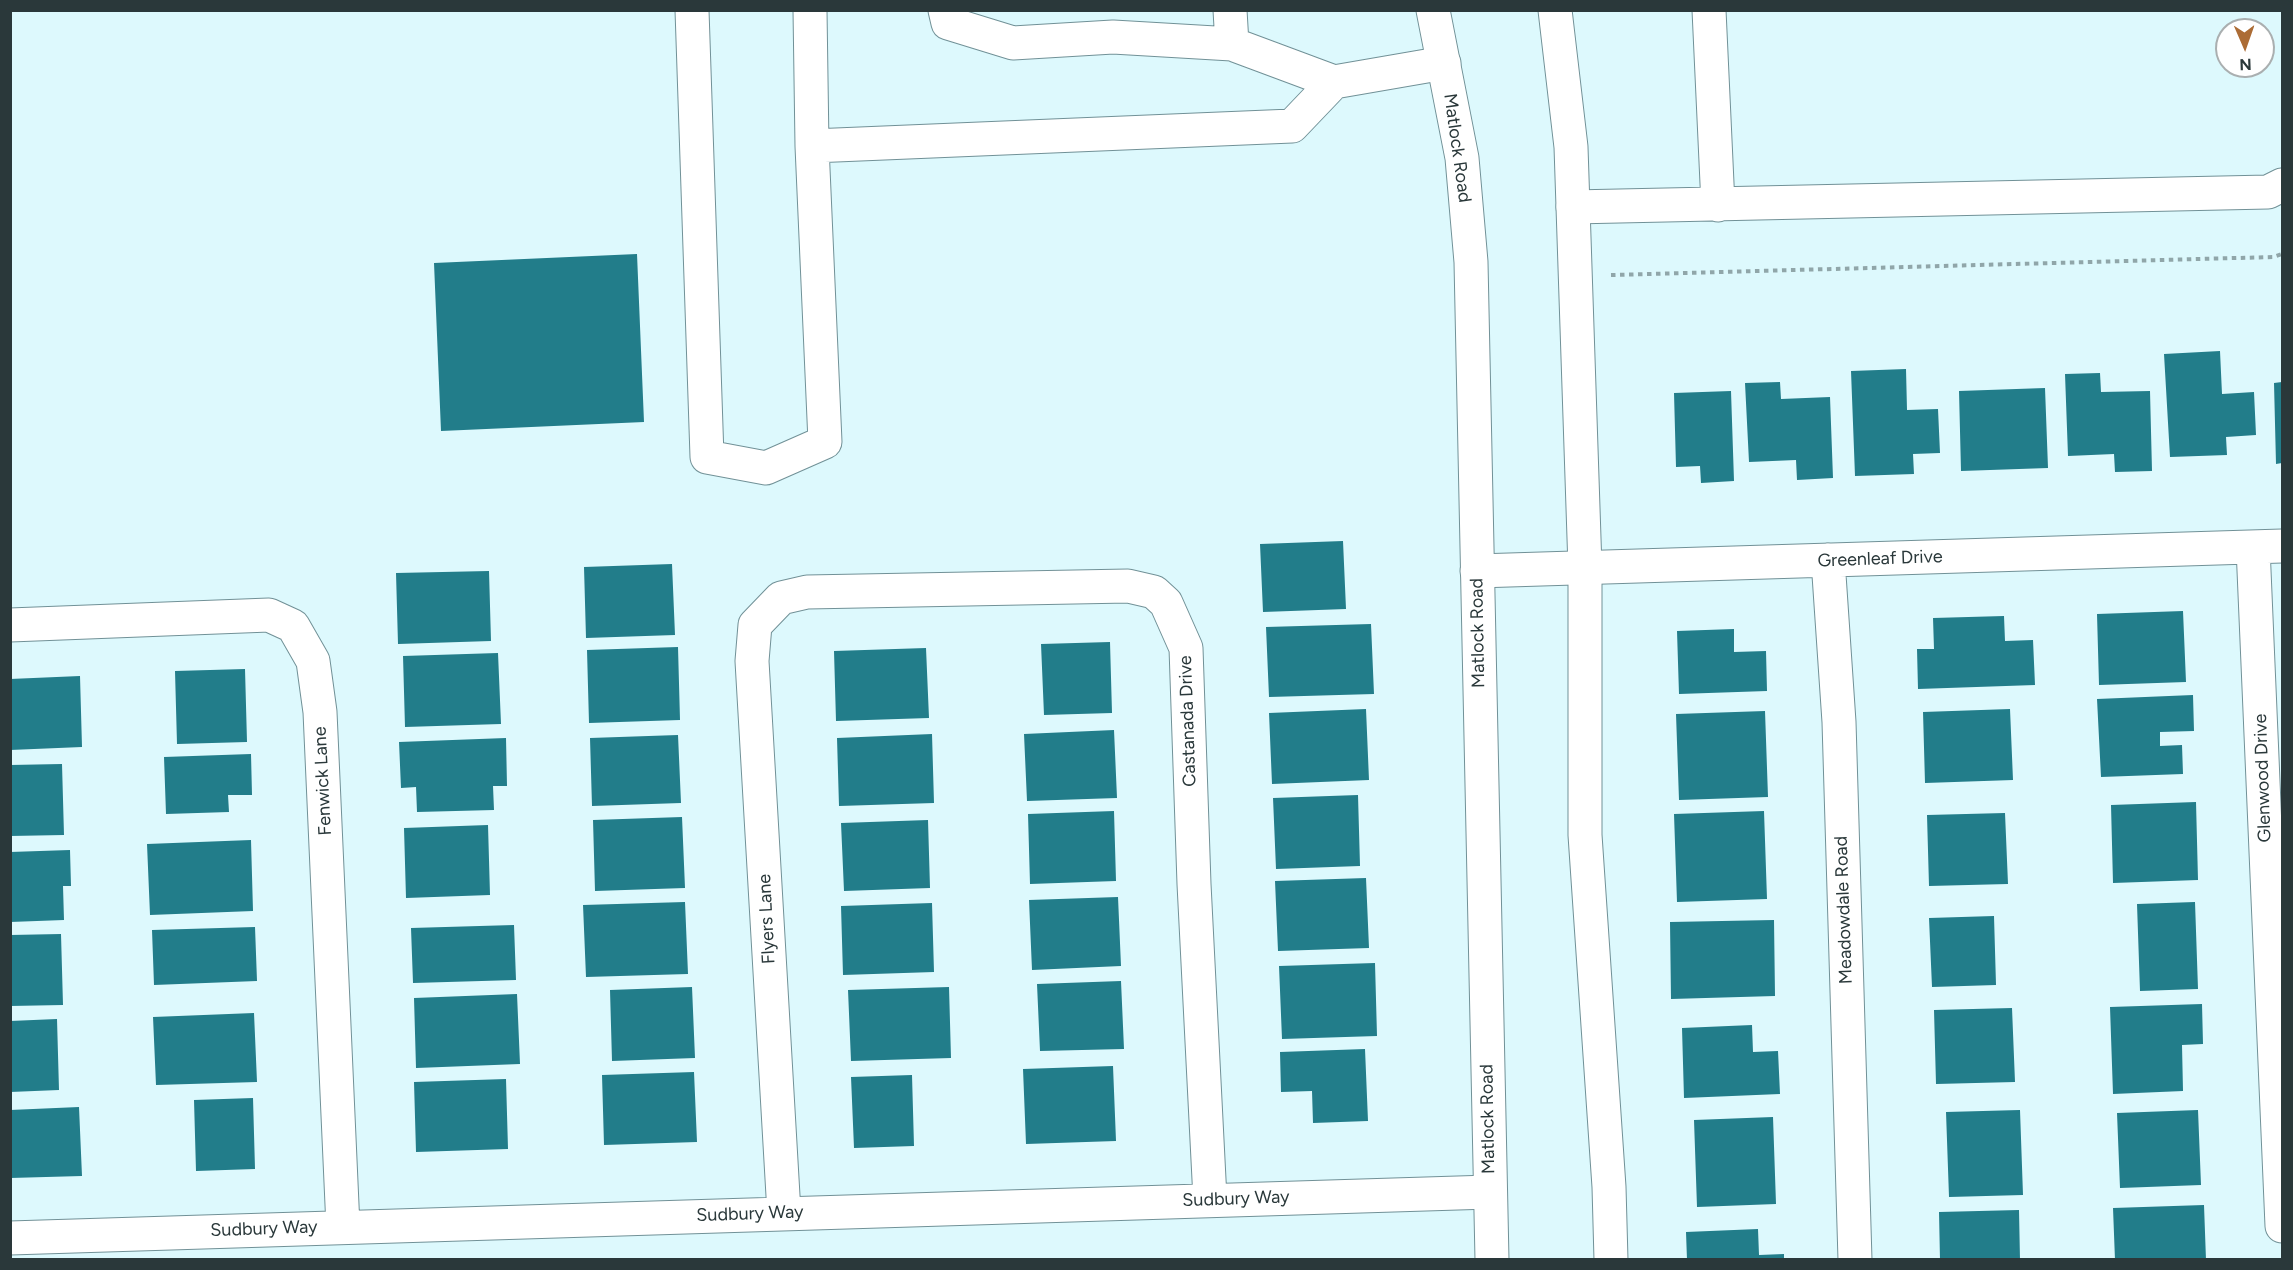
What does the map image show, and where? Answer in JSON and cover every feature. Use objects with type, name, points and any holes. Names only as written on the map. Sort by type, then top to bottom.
[{"type":"street","points":[[692,10],[707,457],[766,468],[825,442],[812,146],[810,10]]},
{"type":"street","points":[[945,10],[948,23],[1013,44],[1113,37],[1232,44],[1334,82],[1444,63]]},
{"type":"street","points":[[1230,10],[1232,44]]},
{"type":"street","name":"Matlock Road","points":[[1433,10],[1462,158],[1471,262],[1492,1260]]},
{"type":"street","points":[[1555,10],[1571,147],[1574,207],[1585,568],[1586,835],[1609,1187],[1611,1260]]},
{"type":"street","points":[[1710,10],[1718,205]]},
{"type":"street","points":[[812,146],[1292,126],[1334,82]]},
{"type":"street","points":[[1574,207],[2268,192],[2283,185]]},
{"type":"street","name":"Greenleaf Drive","points":[[1477,571],[2268,546]]},
{"type":"street","name":"Glenwood Drive","points":[[2268,546],[2283,1226]]},
{"type":"street","name":"Meadowdale Road","points":[[1828,560],[1839,722],[1855,1260]]},
{"type":"street","name":"Castanada Drive","points":[[755,625],[781,598],[807,592],[1128,586],[1154,592],[1166,603],[1186,648],[1194,884],[1210,1199]]},
{"type":"street","name":"Fenwick Lane","points":[[10,625],[269,615],[293,626],[313,661],[320,712],[343,1227]]},
{"type":"street","name":"Flyers Lane","points":[[755,625],[752,661],[784,1213]]},
{"type":"street","name":"Sudbury Way","points":[[10,1238],[1490,1192]]},
{"type":"path","points":[[1611,275],[2273,257],[2283,254]]},
{"type":"building","points":[[637,254],[644,422],[441,431],[434,263]]},
{"type":"building","points":[[2220,351],[2222,394],[2254,392],[2256,435],[2226,437],[2227,455],[2170,457],[2164,354]]},
{"type":"building","points":[[1906,369],[1907,410],[1938,409],[1940,453],[1913,454],[1914,474],[1855,476],[1851,371]]},
{"type":"building","points":[[2100,373],[2101,392],[2150,391],[2152,471],[2115,472],[2114,454],[2068,456],[2065,374]]},
{"type":"building","points":[[1780,382],[1781,399],[1830,397],[1833,478],[1797,480],[1796,460],[1749,462],[1745,383]]},
{"type":"building","points":[[2282,382],[2282,463],[2276,464],[2274,383]]},
{"type":"building","points":[[2045,388],[2048,468],[1961,471],[1959,391]]},
{"type":"building","points":[[1731,391],[1734,481],[1701,483],[1700,466],[1676,467],[1674,393]]},
{"type":"building","points":[[1343,541],[1346,609],[1263,612],[1260,544]]},
{"type":"building","points":[[672,564],[675,635],[586,638],[584,567]]},
{"type":"building","points":[[489,571],[491,641],[398,644],[396,573]]},
{"type":"building","points":[[2183,611],[2186,682],[2099,685],[2097,614]]},
{"type":"building","points":[[2004,616],[2005,641],[2033,640],[2035,685],[1918,689],[1917,649],[1934,649],[1933,618]]},
{"type":"building","points":[[1371,624],[1374,694],[1269,697],[1266,627]]},
{"type":"building","points":[[1734,629],[1734,652],[1766,651],[1767,691],[1679,694],[1677,631]]},
{"type":"building","points":[[1110,642],[1112,713],[1044,715],[1041,644]]},
{"type":"building","points":[[678,647],[680,720],[589,723],[587,650]]},
{"type":"building","points":[[926,648],[929,718],[836,721],[834,651]]},
{"type":"building","points":[[498,653],[501,724],[405,727],[403,656]]},
{"type":"building","points":[[245,669],[247,742],[177,744],[175,671]]},
{"type":"building","points":[[80,676],[82,747],[10,750],[10,679]]},
{"type":"building","points":[[2193,695],[2194,731],[2160,732],[2160,746],[2182,745],[2183,774],[2101,777],[2097,699]]},
{"type":"building","points":[[1366,709],[1369,780],[1272,784],[1269,713]]},
{"type":"building","points":[[2010,709],[2013,780],[1925,783],[1923,712]]},
{"type":"building","points":[[1765,711],[1768,797],[1679,800],[1676,714]]},
{"type":"building","points":[[1114,730],[1117,798],[1027,801],[1024,734]]},
{"type":"building","points":[[932,734],[934,803],[839,806],[837,738]]},
{"type":"building","points":[[678,735],[681,803],[592,806],[590,738]]},
{"type":"building","points":[[506,738],[507,786],[493,786],[494,810],[417,812],[416,787],[401,788],[399,742]]},
{"type":"building","points":[[251,754],[252,795],[228,795],[229,812],[166,814],[164,757]]},
{"type":"building","points":[[62,764],[64,835],[10,836],[10,765]]},
{"type":"building","points":[[1358,795],[1360,866],[1276,869],[1273,798]]},
{"type":"building","points":[[2196,802],[2198,880],[2113,883],[2111,805]]},
{"type":"building","points":[[1114,811],[1116,881],[1030,884],[1028,814]]},
{"type":"building","points":[[1764,811],[1767,899],[1677,902],[1674,814]]},
{"type":"building","points":[[2005,813],[2008,884],[1929,886],[1927,815]]},
{"type":"building","points":[[682,817],[685,888],[595,891],[593,820]]},
{"type":"building","points":[[928,820],[930,888],[844,891],[841,823]]},
{"type":"building","points":[[488,825],[490,895],[406,898],[404,828]]},
{"type":"building","points":[[251,840],[253,911],[150,915],[147,844]]},
{"type":"building","points":[[70,850],[71,886],[63,886],[64,920],[10,922],[10,852]]},
{"type":"building","points":[[1366,878],[1369,948],[1278,951],[1275,881]]},
{"type":"building","points":[[1118,897],[1121,966],[1032,970],[1029,900]]},
{"type":"building","points":[[685,902],[688,974],[586,977],[583,905]]},
{"type":"building","points":[[2195,902],[2198,989],[2140,991],[2137,904]]},
{"type":"building","points":[[932,903],[934,972],[843,975],[841,906]]},
{"type":"building","points":[[1994,916],[1996,985],[1932,987],[1929,918]]},
{"type":"building","points":[[1774,920],[1775,996],[1671,999],[1670,922]]},
{"type":"building","points":[[514,925],[516,980],[413,983],[411,928]]},
{"type":"building","points":[[255,927],[257,981],[154,985],[152,930]]},
{"type":"building","points":[[61,934],[63,1005],[10,1006],[10,935]]},
{"type":"building","points":[[1375,963],[1377,1036],[1282,1039],[1279,966]]},
{"type":"building","points":[[1121,981],[1124,1049],[1040,1051],[1037,984]]},
{"type":"building","points":[[692,987],[695,1058],[612,1061],[610,990]]},
{"type":"building","points":[[949,987],[951,1058],[851,1061],[848,990]]},
{"type":"building","points":[[517,994],[520,1064],[416,1068],[414,998]]},
{"type":"building","points":[[2202,1004],[2203,1044],[2182,1045],[2183,1091],[2113,1094],[2110,1007]]},
{"type":"building","points":[[2012,1008],[2015,1082],[1936,1084],[1934,1010]]},
{"type":"building","points":[[254,1013],[257,1082],[156,1085],[153,1017]]},
{"type":"building","points":[[57,1019],[59,1090],[10,1092],[10,1021]]},
{"type":"building","points":[[1752,1025],[1753,1052],[1778,1051],[1780,1094],[1684,1098],[1682,1028]]},
{"type":"building","points":[[1365,1049],[1368,1121],[1313,1123],[1312,1091],[1281,1092],[1280,1052]]},
{"type":"building","points":[[1113,1066],[1116,1141],[1026,1144],[1023,1069]]},
{"type":"building","points":[[694,1072],[697,1142],[604,1145],[602,1075]]},
{"type":"building","points":[[912,1075],[914,1146],[854,1148],[851,1077]]},
{"type":"building","points":[[506,1079],[508,1149],[416,1152],[414,1082]]},
{"type":"building","points":[[253,1098],[255,1169],[196,1171],[194,1100]]},
{"type":"building","points":[[79,1107],[82,1176],[10,1178],[10,1110]]},
{"type":"building","points":[[2020,1110],[2023,1195],[1949,1197],[1946,1112]]},
{"type":"building","points":[[2198,1110],[2201,1185],[2120,1188],[2117,1113]]},
{"type":"building","points":[[1773,1117],[1776,1204],[1697,1207],[1694,1120]]},
{"type":"building","points":[[2204,1205],[2206,1260],[2115,1260],[2113,1208]]},
{"type":"building","points":[[2019,1210],[2020,1260],[1940,1260],[1939,1212]]},
{"type":"building","points":[[1758,1229],[1759,1255],[1784,1254],[1784,1260],[1687,1260],[1686,1232]]}]
